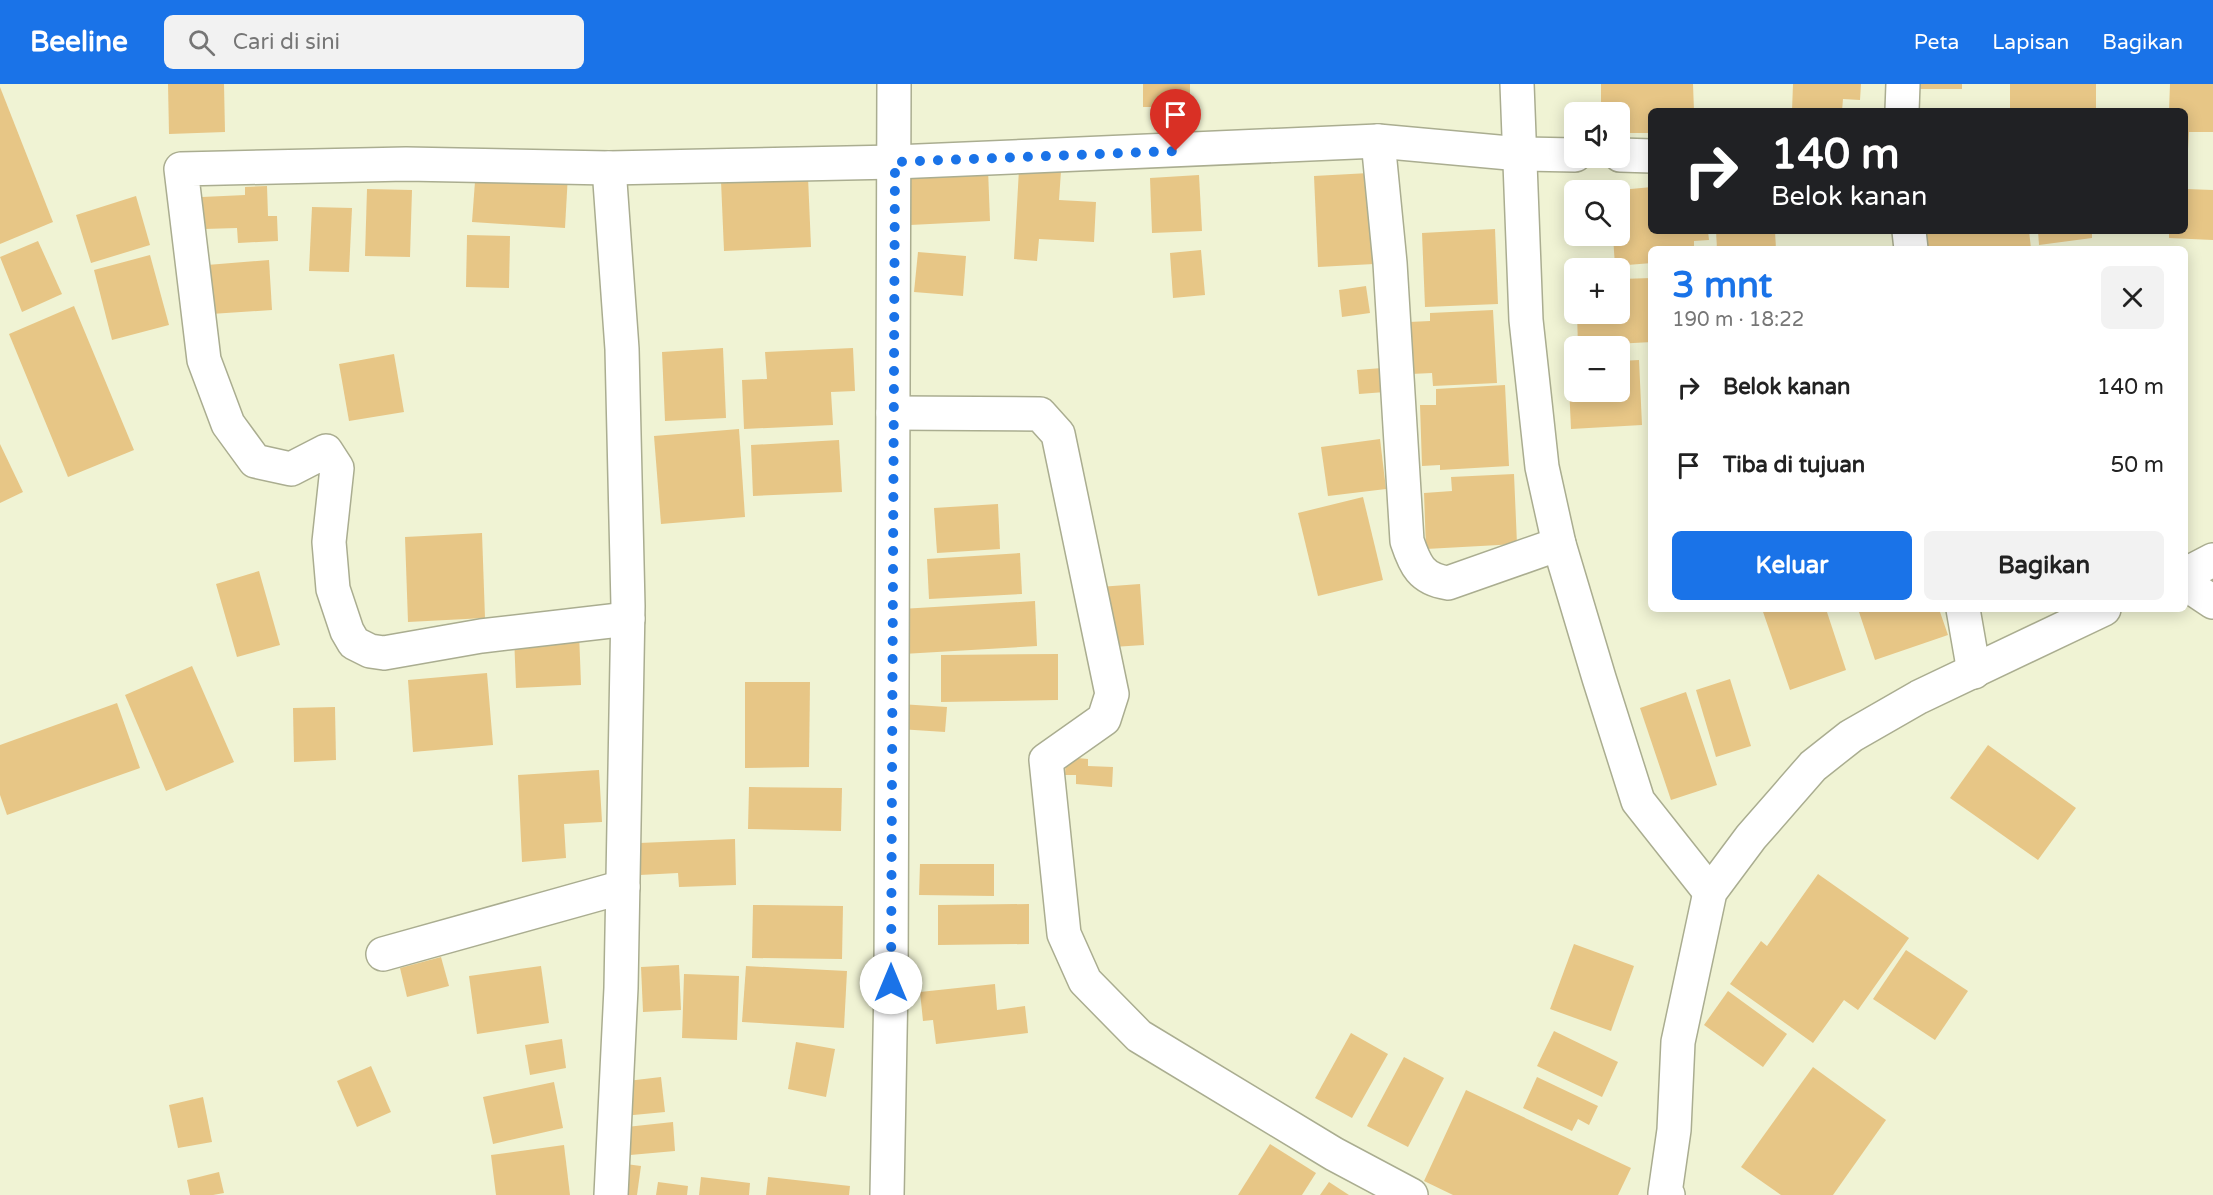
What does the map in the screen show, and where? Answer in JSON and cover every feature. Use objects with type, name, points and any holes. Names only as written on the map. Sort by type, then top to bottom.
[{"type":"street","points":[[887,1195],[891,983],[894,84]]},
{"type":"street","points":[[1517,84],[1526,320],[1542,467],[1559,544],[1638,801],[1710,892]]},
{"type":"street","points":[[1902,108],[1903,84]]},
{"type":"street","points":[[1378,141],[1390,263],[1407,541],[1413,559],[1423,573],[1435,581],[1448,583],[1559,544]]},
{"type":"street","points":[[628,619],[481,636],[384,653],[370,651],[354,643],[347,631],[333,589],[329,543],[337,468],[326,451],[291,469],[255,460],[228,424],[204,360],[180,169],[406,164],[609,168],[895,162],[1378,141],[1520,154],[1564,155]]},
{"type":"street","points":[[1630,155],[1648,156]]},
{"type":"street","points":[[609,168],[622,349],[628,619],[621,987],[611,1195]]},
{"type":"street","points":[[893,413],[1040,414],[1058,434],[1112,694],[1104,719],[1046,760],[1064,934],[1085,981],[1139,1036],[1334,1154],[1411,1195]]},
{"type":"street","points":[[2188,573],[2213,560]]},
{"type":"street","points":[[2188,585],[2213,602]]},
{"type":"street","points":[[1964,612],[1974,672]]},
{"type":"street","points":[[1666,1194],[1674,1130],[1678,1042],[1710,892],[1751,837],[1814,766],[1851,736],[1919,697],[2098,612]]},
{"type":"street","points":[[383,954],[623,887]]},
{"type":"building","points":[[168,84],[224,84],[225,132],[169,134]]},
{"type":"building","points":[[1143,84],[1190,84],[1190,107],[1143,107]]},
{"type":"building","points":[[1601,84],[1693,84],[1694,108],[1648,108],[1648,133],[1630,133],[1630,102],[1601,102]]},
{"type":"building","points":[[1793,84],[1861,84],[1860,100],[1843,99],[1842,108],[1792,108]]},
{"type":"building","points":[[1909,84],[1962,84],[1962,89],[1909,89]]},
{"type":"building","points":[[2010,84],[2096,84],[2096,108],[2010,108]]},
{"type":"building","points":[[2170,84],[2213,84],[2213,132],[2189,132],[2188,149],[2188,108],[2169,108]]},
{"type":"building","points":[[0,87],[53,222],[0,244]]},
{"type":"building","points":[[476,168],[568,174],[565,228],[472,222]]},
{"type":"building","points":[[988,169],[990,221],[910,225],[908,174]]},
{"type":"building","points":[[1019,169],[1061,171],[1059,200],[1096,202],[1094,242],[1039,239],[1037,261],[1014,259]]},
{"type":"building","points":[[1369,173],[1374,264],[1318,267],[1314,176]]},
{"type":"building","points":[[1199,175],[1202,231],[1152,233],[1150,178]]},
{"type":"building","points":[[808,177],[811,247],[724,251],[721,181]]},
{"type":"building","points":[[267,186],[268,216],[277,216],[278,241],[238,243],[237,228],[204,229],[202,197],[245,195],[245,187]]},
{"type":"building","points":[[1648,187],[1648,234],[1708,234],[1709,240],[1694,241],[1694,246],[1648,246],[1648,263],[1630,265],[1630,258],[1614,258],[1614,246],[1630,246],[1630,189]]},
{"type":"building","points":[[367,189],[412,190],[410,257],[365,256]]},
{"type":"building","points":[[2188,189],[2213,190],[2213,240],[2169,238],[2169,234],[2188,234]]},
{"type":"building","points":[[136,196],[150,245],[91,263],[76,215]]},
{"type":"building","points":[[312,207],[352,208],[349,272],[309,271]]},
{"type":"building","points":[[1495,229],[1498,304],[1425,307],[1422,233]]},
{"type":"building","points":[[1716,234],[1775,234],[1776,246],[1717,246]]},
{"type":"building","points":[[1915,234],[2029,234],[2031,246],[1917,246]]},
{"type":"building","points":[[2038,234],[2092,234],[2092,238],[2039,245]]},
{"type":"building","points":[[467,235],[510,236],[509,288],[466,287]]},
{"type":"building","points":[[38,241],[62,294],[22,312],[0,257]]},
{"type":"building","points":[[1201,250],[1205,295],[1173,298],[1170,253]]},
{"type":"building","points":[[918,252],[966,256],[963,296],[914,292]]},
{"type":"building","points":[[150,255],[169,325],[112,340],[94,270]]},
{"type":"building","points":[[269,260],[272,310],[211,314],[207,265]]},
{"type":"building","points":[[1648,278],[1648,342],[1630,343],[1630,336],[1578,336],[1577,324],[1630,324],[1630,279]]},
{"type":"building","points":[[1366,286],[1370,313],[1342,317],[1339,290]]},
{"type":"building","points":[[74,306],[134,450],[68,477],[9,334]]},
{"type":"building","points":[[1493,310],[1497,383],[1433,386],[1432,373],[1411,374],[1409,322],[1430,321],[1430,313]]},
{"type":"building","points":[[723,348],[726,418],[665,421],[662,352]]},
{"type":"building","points":[[853,348],[855,391],[831,392],[833,425],[744,429],[742,380],[767,379],[765,352]]},
{"type":"building","points":[[394,354],[404,412],[349,421],[339,364]]},
{"type":"building","points":[[1630,360],[1639,360],[1642,425],[1571,429],[1570,402],[1630,402]]},
{"type":"building","points":[[1382,368],[1385,392],[1359,394],[1357,370]]},
{"type":"building","points":[[1505,385],[1509,466],[1440,470],[1440,465],[1422,466],[1420,405],[1436,405],[1436,389]]},
{"type":"building","points":[[739,429],[745,517],[661,524],[654,436]]},
{"type":"building","points":[[1380,439],[1386,489],[1328,496],[1321,447]]},
{"type":"building","points":[[839,440],[842,492],[753,496],[751,445]]},
{"type":"building","points":[[0,444],[23,492],[0,503]]},
{"type":"building","points":[[1514,474],[1517,544],[1426,549],[1424,493],[1452,491],[1451,477]]},
{"type":"building","points":[[1363,497],[1383,580],[1318,596],[1298,513]]},
{"type":"building","points":[[998,504],[1000,549],[937,553],[934,508]]},
{"type":"building","points":[[482,533],[485,618],[408,622],[405,537]]},
{"type":"building","points":[[1020,553],[1022,594],[929,599],[927,559]]},
{"type":"building","points":[[259,571],[280,645],[237,657],[216,584]]},
{"type":"building","points":[[1140,584],[1144,645],[1113,647],[1099,587]]},
{"type":"building","points":[[1035,601],[1037,646],[903,654],[901,609]]},
{"type":"building","points":[[1763,612],[1827,612],[1846,670],[1790,690]]},
{"type":"building","points":[[1859,612],[1940,612],[1948,635],[1875,660]]},
{"type":"building","points":[[579,632],[581,685],[516,688],[514,635]]},
{"type":"building","points":[[1058,654],[1058,700],[941,702],[941,655]]},
{"type":"building","points":[[192,666],[234,762],[166,791],[125,695]]},
{"type":"building","points":[[487,673],[493,745],[413,752],[408,680]]},
{"type":"building","points":[[1730,679],[1751,746],[1716,757],[1696,690]]},
{"type":"building","points":[[745,682],[810,682],[809,767],[745,768]]},
{"type":"building","points":[[1686,692],[1717,785],[1671,800],[1640,708]]},
{"type":"building","points":[[117,703],[140,768],[7,815],[0,795],[0,745]]},
{"type":"building","points":[[900,704],[947,707],[945,732],[899,729]]},
{"type":"building","points":[[335,707],[336,760],[294,762],[293,708]]},
{"type":"building","points":[[1988,745],[2076,808],[2038,860],[1950,798]]},
{"type":"building","points":[[1066,757],[1088,759],[1088,766],[1113,767],[1112,787],[1076,784],[1076,775],[1065,775]]},
{"type":"building","points":[[599,770],[602,822],[564,824],[566,858],[522,862],[518,775]]},
{"type":"building","points":[[749,787],[842,788],[841,831],[748,829]]},
{"type":"building","points":[[735,839],[736,885],[679,887],[678,873],[640,875],[639,843]]},
{"type":"building","points":[[920,864],[994,864],[994,896],[919,895]]},
{"type":"building","points":[[1818,874],[1909,938],[1858,1010],[1844,1000],[1813,1043],[1730,984],[1761,941],[1767,946]]},
{"type":"building","points":[[1029,904],[1029,944],[938,945],[938,905]]},
{"type":"building","points":[[753,905],[843,906],[842,959],[752,958]]},
{"type":"building","points":[[1574,944],[1634,966],[1611,1031],[1550,1009]]},
{"type":"building","points":[[1906,950],[1968,991],[1935,1040],[1873,999]]},
{"type":"building","points":[[441,957],[449,986],[407,997],[400,968]]},
{"type":"building","points":[[679,965],[681,1010],[643,1012],[641,967]]},
{"type":"building","points":[[541,966],[549,1023],[477,1034],[469,976]]},
{"type":"building","points":[[746,966],[847,971],[844,1028],[742,1022]]},
{"type":"building","points":[[684,974],[739,976],[737,1040],[682,1038]]},
{"type":"building","points":[[995,984],[997,1010],[1025,1006],[1028,1033],[936,1044],[933,1020],[923,1021],[920,992]]},
{"type":"building","points":[[1728,991],[1787,1034],[1763,1067],[1704,1025]]},
{"type":"building","points":[[1554,1031],[1618,1062],[1602,1097],[1537,1066]]},
{"type":"building","points":[[1351,1033],[1388,1054],[1352,1118],[1315,1098]]},
{"type":"building","points":[[562,1039],[566,1068],[530,1075],[525,1045]]},
{"type":"building","points":[[796,1042],[835,1049],[826,1097],[788,1089]]},
{"type":"building","points":[[1404,1057],[1444,1078],[1408,1147],[1367,1126]]},
{"type":"building","points":[[371,1066],[391,1112],[357,1127],[337,1081]]},
{"type":"building","points":[[1813,1067],[1886,1120],[1833,1195],[1781,1195],[1741,1167]]},
{"type":"building","points":[[661,1077],[665,1112],[623,1116],[619,1082]]},
{"type":"building","points":[[1537,1077],[1598,1106],[1589,1125],[1578,1119],[1572,1131],[1523,1108]]},
{"type":"building","points":[[554,1082],[563,1128],[493,1144],[483,1097]]},
{"type":"building","points":[[1466,1090],[1631,1168],[1618,1195],[1453,1195],[1424,1181]]},
{"type":"building","points":[[203,1097],[212,1142],[178,1148],[169,1105]]},
{"type":"building","points":[[673,1122],[675,1151],[619,1156],[617,1128]]},
{"type":"building","points":[[1270,1144],[1316,1173],[1302,1195],[1238,1195]]},
{"type":"building","points":[[564,1145],[570,1195],[496,1195],[491,1155]]},
{"type":"building","points":[[618,1163],[641,1166],[637,1195],[614,1195]]},
{"type":"building","points":[[219,1172],[224,1193],[190,1195],[187,1180]]},
{"type":"building","points":[[701,1177],[750,1183],[749,1195],[699,1195]]},
{"type":"building","points":[[768,1177],[850,1186],[849,1195],[766,1195]]},
{"type":"building","points":[[658,1182],[688,1186],[687,1195],[656,1195]]},
{"type":"building","points":[[1329,1182],[1349,1195],[1320,1195]]},
{"type":"route","points":[[891,983],[895,162],[1176,151]]}]
